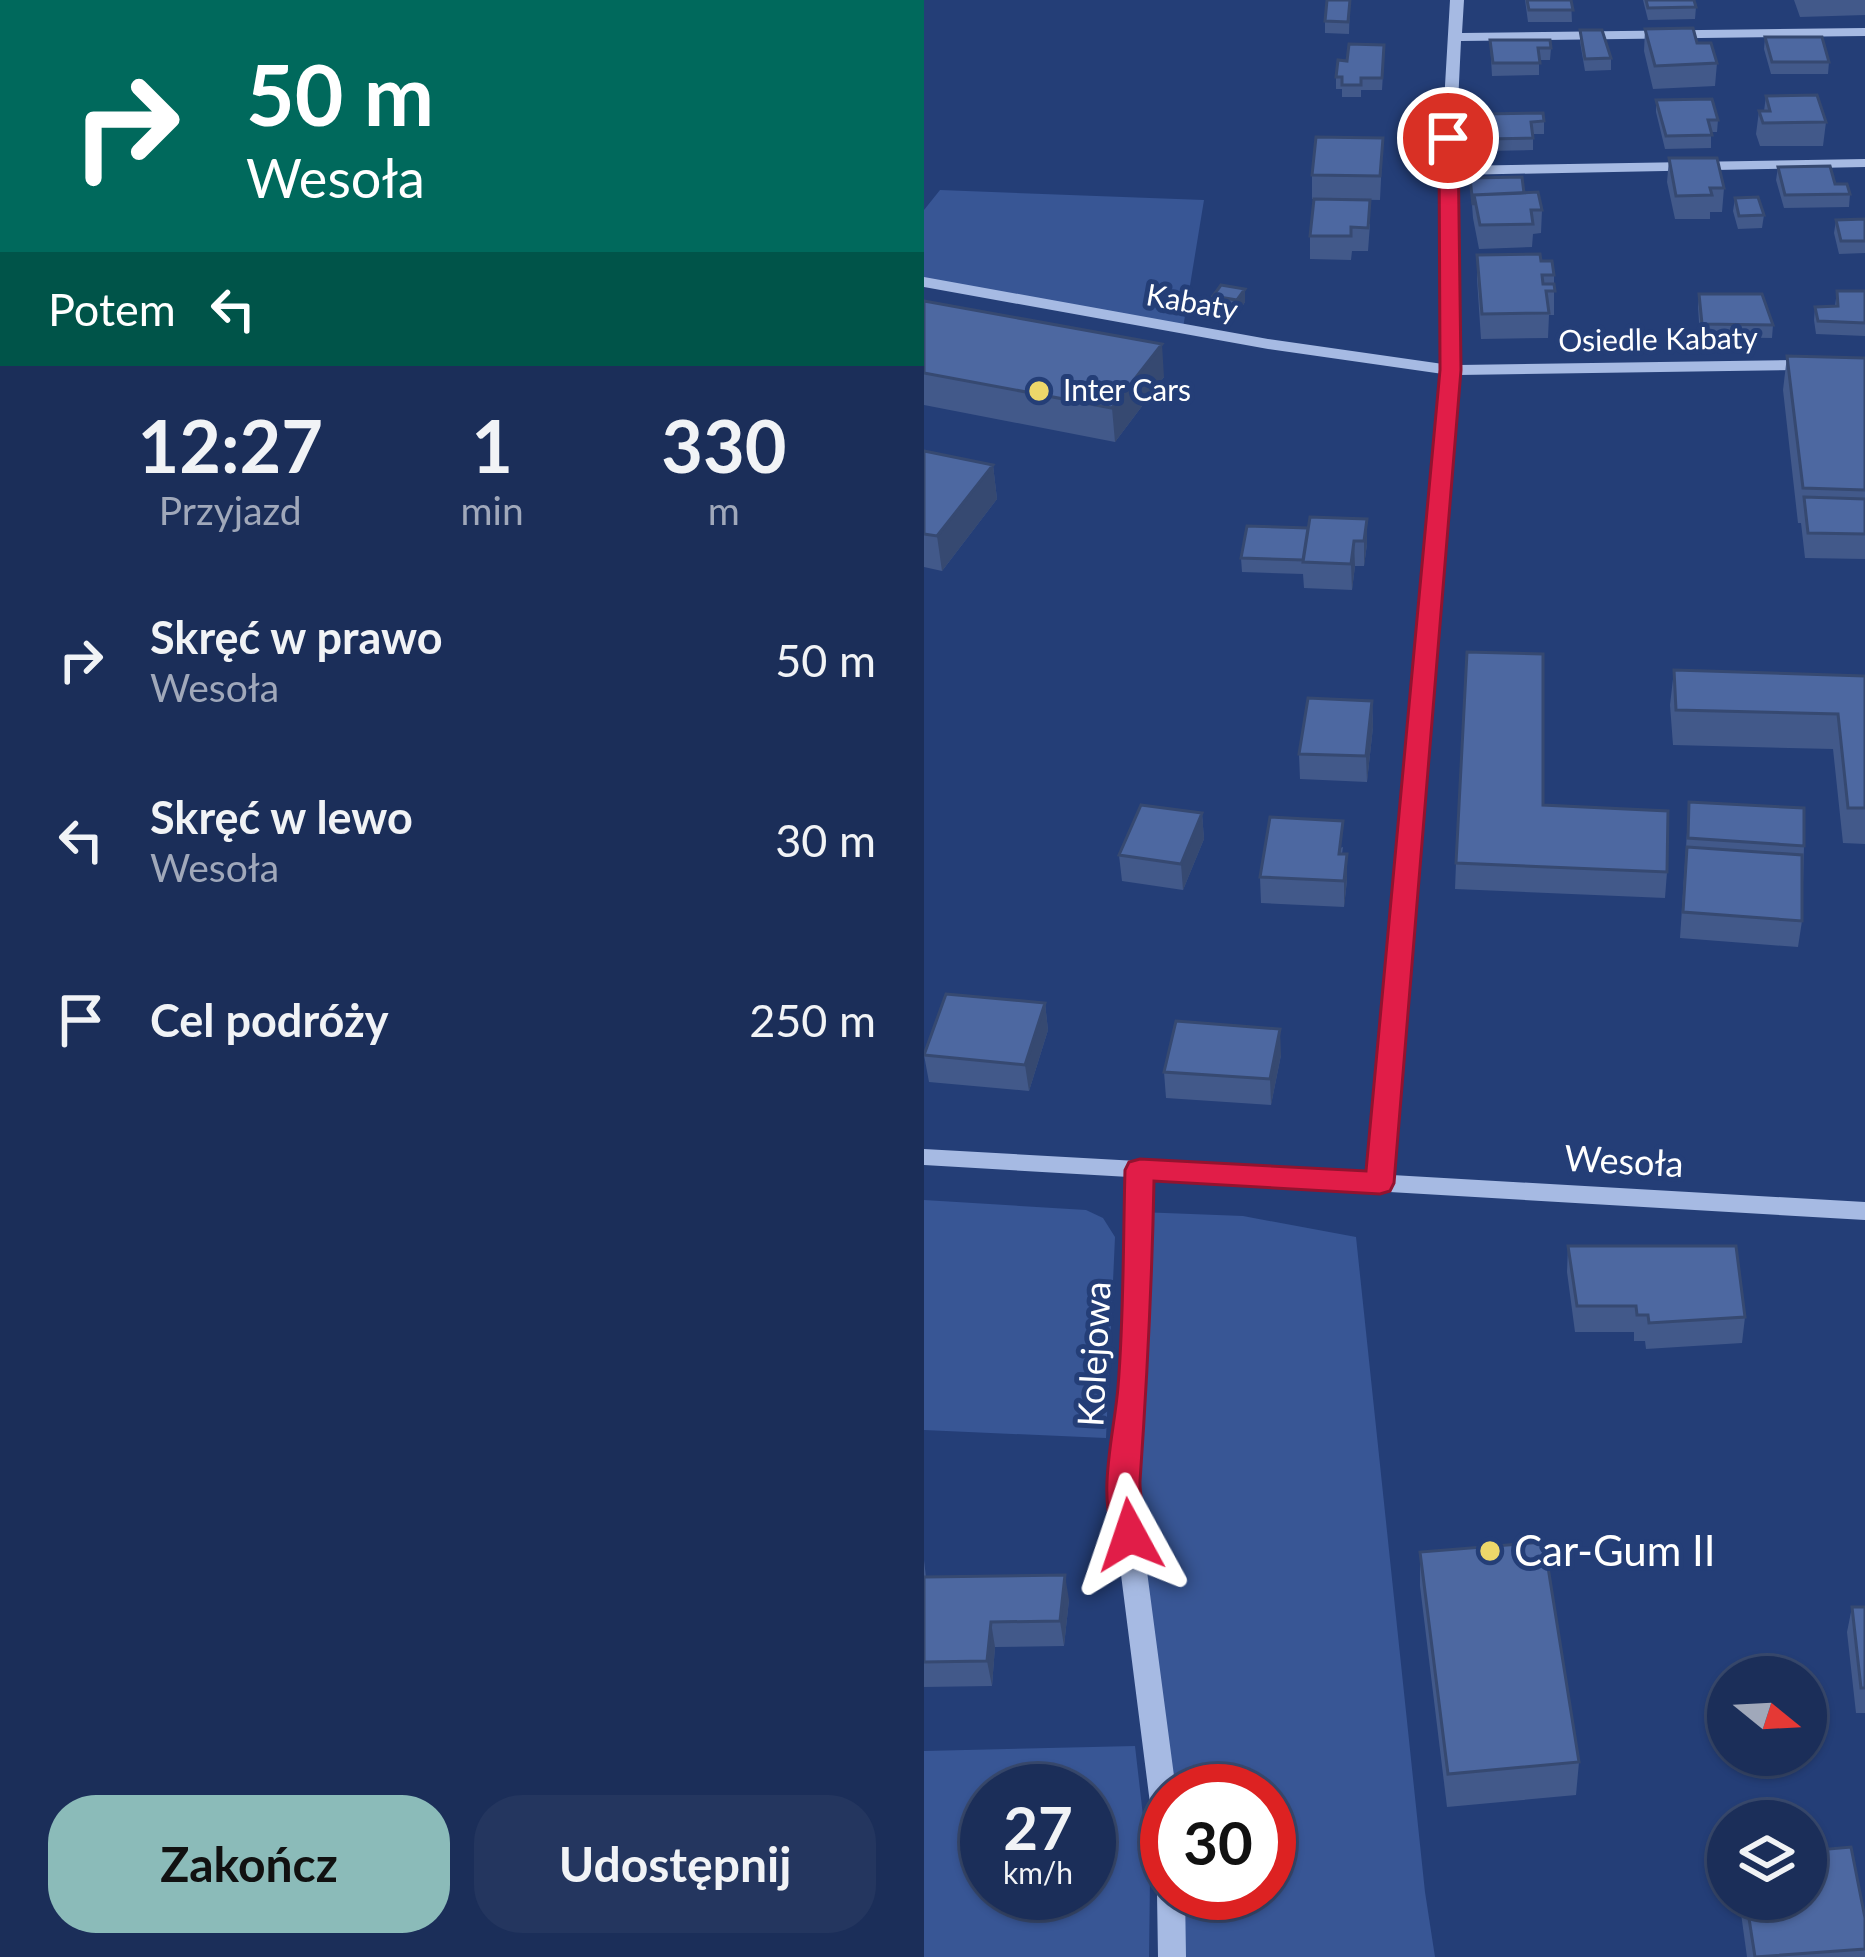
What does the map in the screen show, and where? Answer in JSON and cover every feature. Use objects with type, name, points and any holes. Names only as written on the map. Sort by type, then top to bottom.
[{"type":"street","points":[[1380,1183],[1451,370],[1447,170],[1456,0]]},
{"type":"street","points":[[1455,37],[1865,32]]},
{"type":"street","points":[[1447,170],[1865,163]]},
{"type":"street","name":"Kabaty","points":[[924,282],[1347,357],[1451,370]]},
{"type":"street","name":"Osiedle Kabaty","points":[[1451,370],[1865,364]]},
{"type":"street","name":"Wesoła","points":[[924,1157],[1865,1211]]},
{"type":"street","name":"Kolejowa","points":[[1140,1170],[1134,1385],[1123,1488],[1159,1764]]},
{"type":"street","points":[[1171,1920],[1172,1957]]},
{"type":"shaded area","points":[[940,190],[1204,200],[1183,328],[924,282],[924,210]]},
{"type":"shaded area","points":[[924,1200],[1086,1210],[1103,1218],[1115,1237],[1106,1438],[924,1430]]},
{"type":"shaded area","points":[[1139,1212],[1243,1216],[1356,1237],[1435,1957],[1172,1957],[1171,1920],[1296,1920],[1296,1764],[1163,1764],[1123,1488]]},
{"type":"shaded area","points":[[1135,1746],[1140,1790],[1140,1920],[1149,1920],[1149,1957],[924,1957],[924,1751]]},
{"type":"building","points":[[1327,0],[1350,0],[1348,22],[1325,21]]},
{"type":"building","points":[[1527,0],[1571,0],[1573,10],[1529,10]]},
{"type":"building","points":[[1646,0],[1694,0],[1696,7],[1648,8]]},
{"type":"building","points":[[1693,28],[1697,43],[1711,43],[1717,63],[1655,66],[1645,29]]},
{"type":"building","points":[[1580,30],[1602,30],[1611,58],[1585,59]]},
{"type":"building","points":[[1765,37],[1822,37],[1829,62],[1772,62]]},
{"type":"building","points":[[1490,40],[1550,40],[1551,48],[1538,48],[1540,63],[1493,63]]},
{"type":"building","points":[[1349,44],[1384,45],[1382,78],[1361,78],[1361,85],[1342,85],[1342,77],[1336,77],[1338,60],[1347,61]]},
{"type":"building","points":[[1817,95],[1826,122],[1763,123],[1759,111],[1770,111],[1766,96]]},
{"type":"building","points":[[1712,99],[1718,120],[1708,120],[1712,135],[1666,136],[1656,100]]},
{"type":"building","points":[[1543,113],[1544,121],[1531,122],[1533,138],[1487,139],[1484,114]]},
{"type":"building","points":[[1316,137],[1383,138],[1380,176],[1312,175]]},
{"type":"building","points":[[1669,158],[1717,158],[1724,188],[1710,188],[1712,195],[1676,196]]},
{"type":"building","points":[[1830,166],[1835,184],[1847,184],[1850,194],[1785,195],[1778,167]]},
{"type":"building","points":[[1522,177],[1524,193],[1474,195],[1473,205],[1470,178]]},
{"type":"building","points":[[1538,192],[1542,210],[1531,210],[1533,224],[1480,225],[1474,195]]},
{"type":"building","points":[[1758,197],[1764,215],[1739,216],[1735,198]]},
{"type":"building","points":[[1314,199],[1370,200],[1368,228],[1351,227],[1351,236],[1310,236]]},
{"type":"building","points":[[1865,219],[1865,241],[1841,241],[1836,220]]},
{"type":"building","points":[[1540,254],[1541,261],[1552,261],[1554,275],[1542,275],[1543,284],[1554,284],[1555,291],[1546,291],[1549,313],[1482,314],[1477,255]]},
{"type":"building","points":[[1221,285],[1245,289],[1237,300],[1213,296]]},
{"type":"building","points":[[1837,291],[1865,291],[1865,323],[1818,321],[1815,307],[1838,306]]},
{"type":"building","points":[[1699,294],[1762,294],[1773,325],[1702,324]]},
{"type":"building","points":[[924,301],[1162,344],[1112,408],[924,373]]},
{"type":"building","points":[[1787,356],[1865,358],[1865,490],[1803,488]]},
{"type":"building","points":[[924,451],[993,465],[937,536],[924,534]]},
{"type":"building","points":[[1804,497],[1865,499],[1865,534],[1808,533]]},
{"type":"building","points":[[1310,517],[1367,519],[1364,541],[1354,541],[1351,564],[1303,562]]},
{"type":"building","points":[[1247,526],[1308,528],[1303,560],[1241,558]]},
{"type":"building","points":[[1467,652],[1543,654],[1543,805],[1668,811],[1667,872],[1456,863]]},
{"type":"building","points":[[1674,670],[1865,676],[1865,808],[1848,808],[1838,714],[1676,710]]},
{"type":"building","points":[[1308,698],[1372,701],[1366,756],[1299,754]]},
{"type":"building","points":[[1689,802],[1804,808],[1804,846],[1688,838]]},
{"type":"building","points":[[1141,805],[1202,813],[1181,864],[1119,855]]},
{"type":"building","points":[[1270,817],[1343,821],[1339,854],[1347,854],[1344,881],[1260,877]]},
{"type":"building","points":[[1687,847],[1802,855],[1802,921],[1683,912]]},
{"type":"building","points":[[946,994],[1045,1003],[1025,1065],[924,1055]]},
{"type":"building","points":[[1176,1021],[1280,1029],[1270,1079],[1164,1072]]},
{"type":"building","points":[[1568,1246],[1736,1246],[1745,1317],[1649,1323],[1648,1315],[1637,1315],[1636,1306],[1577,1306]]},
{"type":"building","points":[[1544,1542],[1579,1762],[1448,1774],[1420,1552]]},
{"type":"building","points":[[1065,1575],[1060,1621],[991,1622],[987,1661],[924,1662],[924,1577]]},
{"type":"building","points":[[1852,1607],[1865,1607],[1865,1688],[1861,1688]]},
{"type":"building","points":[[1851,1847],[1865,1918],[1865,1949],[1755,1957],[1749,1920],[1827,1920],[1827,1849]]},
{"type":"place","name":"Inter Cars","points":[[1039,391]]},
{"type":"place","name":"Car-Gum II","points":[[1490,1551]]},
{"type":"route","points":[[1130,1535],[1123,1488],[1134,1385],[1140,1170],[1380,1183],[1451,370],[1448,138]]}]
